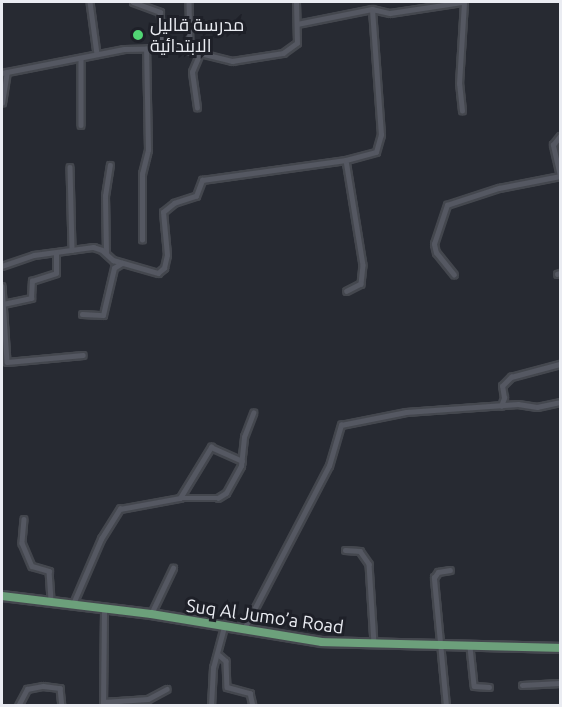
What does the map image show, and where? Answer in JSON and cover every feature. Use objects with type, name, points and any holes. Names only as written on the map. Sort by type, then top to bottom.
[{"type":"main road","name":"Suq Al Jumo’a Road","points":[[2,596],[151,614],[243,631],[374,644],[561,648]]},
{"type":"street","points":[[90,2],[97,54]]},
{"type":"street","points":[[133,2],[160,12],[163,48]]},
{"type":"street","points":[[189,2],[190,50]]},
{"type":"street","points":[[2,103],[4,73],[97,54],[163,48],[190,50],[232,62],[283,53],[297,43],[296,2]]},
{"type":"street","points":[[297,24],[372,9],[390,13],[464,2],[459,84],[462,111]]},
{"type":"street","points":[[2,266],[17,259],[93,247],[122,263],[153,274],[161,271],[166,255],[163,212],[174,203],[196,196],[202,180],[346,160],[376,152],[380,145],[372,9]]},
{"type":"street","points":[[142,240],[142,174],[148,150],[146,49]]},
{"type":"street","points":[[197,108],[192,72],[200,53]]},
{"type":"street","points":[[81,59],[81,125]]},
{"type":"street","points":[[454,275],[436,253],[434,244],[447,205],[499,188],[560,176],[553,142],[561,136]]},
{"type":"street","points":[[346,160],[363,265],[361,284],[347,291]]},
{"type":"street","points":[[106,253],[105,196],[110,165]]},
{"type":"street","points":[[70,167],[72,250]]},
{"type":"street","points":[[3,304],[31,298],[32,281],[56,273],[56,253]]},
{"type":"street","points":[[82,314],[103,315],[114,268],[122,263]]},
{"type":"street","points":[[2,286],[7,362],[83,355]]},
{"type":"street","points":[[501,406],[504,398],[502,386],[511,377],[561,364]]},
{"type":"street","points":[[243,631],[288,538],[328,466],[341,425],[356,423],[363,418],[382,419],[383,414],[501,406],[537,407],[561,402]]},
{"type":"street","points":[[73,604],[100,539],[120,509],[180,498],[223,496],[239,473],[244,436],[253,413]]},
{"type":"street","points":[[180,498],[211,447],[242,461]]},
{"type":"street","points":[[24,519],[22,543],[32,566],[49,572],[51,601]]},
{"type":"street","points":[[345,550],[360,551],[368,560],[374,644]]},
{"type":"street","points":[[151,614],[172,568]]},
{"type":"street","points":[[446,705],[443,646],[434,578],[438,572],[450,570]]},
{"type":"street","points":[[104,608],[103,704],[148,699],[167,689]]},
{"type":"street","points":[[211,705],[213,668],[219,655],[224,627]]},
{"type":"street","points":[[470,646],[474,686],[489,687]]},
{"type":"street","points":[[219,655],[226,662],[227,687],[250,693],[253,705]]},
{"type":"street","points":[[522,685],[561,683]]},
{"type":"street","points":[[18,705],[27,689],[43,686],[60,688],[62,705]]},
{"type":"place","name":"مدرسة قاليل الابتدائية","points":[[138,35]]}]
